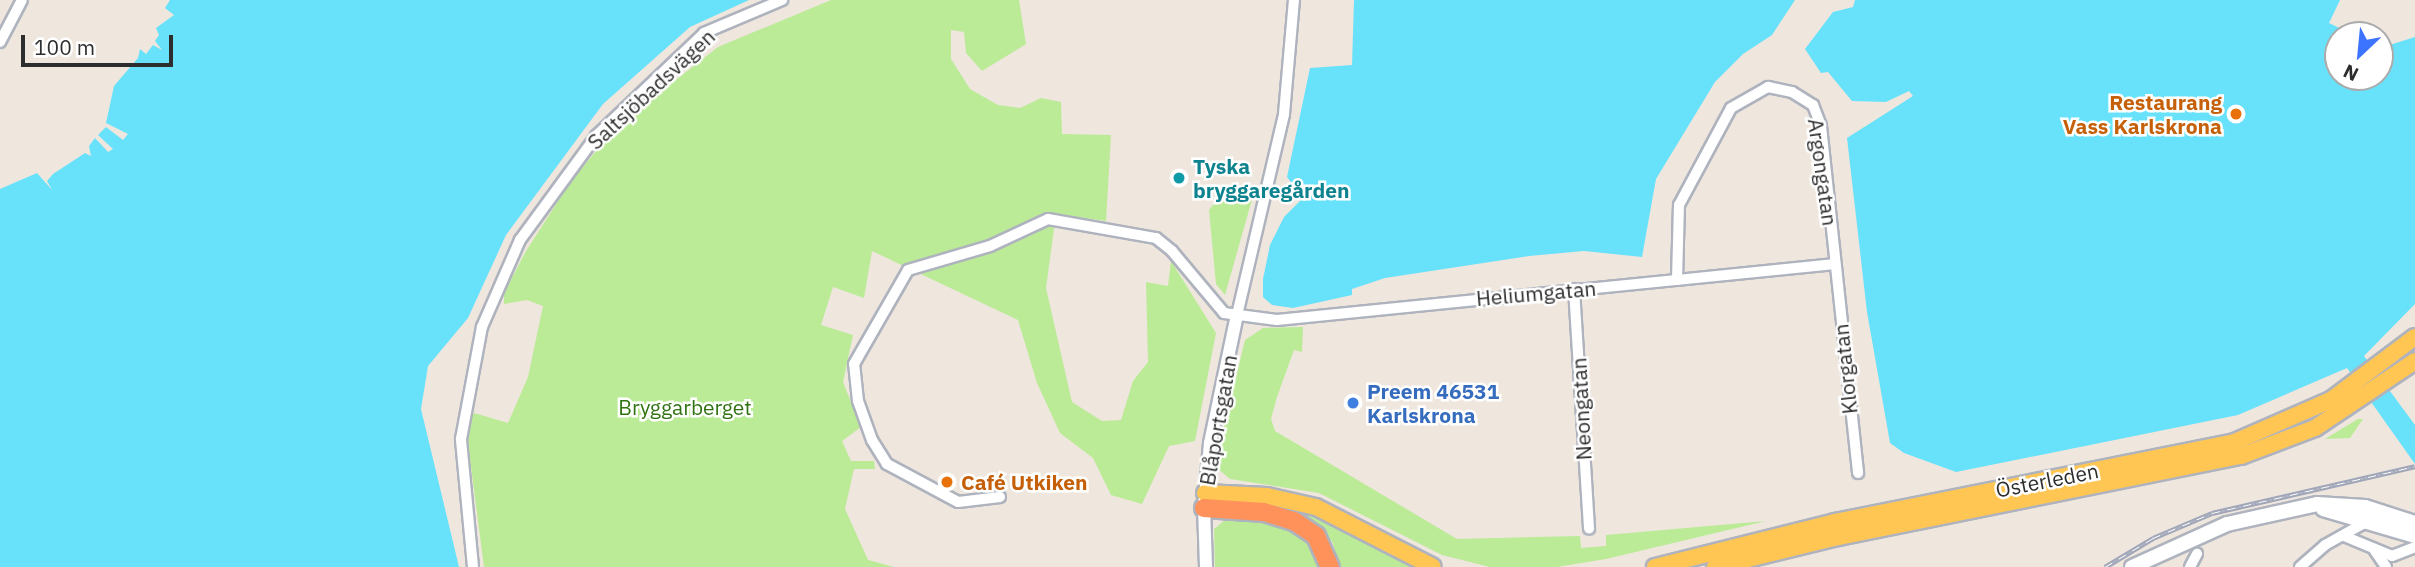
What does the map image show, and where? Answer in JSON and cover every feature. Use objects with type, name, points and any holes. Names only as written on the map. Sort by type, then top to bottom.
[{"type":"highway","points":[[1205,500],[1294,521],[1316,536],[1330,567]]},
{"type":"main road","name":"Österleden","points":[[1714,567],[1838,537],[2204,465],[2279,444],[2357,394],[2380,367],[2415,337]]},
{"type":"main road","name":"Österleden","points":[[1655,567],[1836,522],[2232,443],[2390,381],[2415,361]]},
{"type":"main road","points":[[1205,500],[1309,505],[1433,567]]},
{"type":"main road","points":[[2132,567],[2227,524],[2304,507],[2344,503],[2415,523]]},
{"type":"main road","points":[[2304,507],[2367,521],[2415,536]]},
{"type":"street","points":[[0,42],[22,0]]},
{"type":"street","name":"Saltsjöbadsvägen","points":[[473,567],[461,439],[482,327],[520,240],[596,136],[704,33],[782,0]]},
{"type":"street","points":[[1000,497],[958,502],[887,464],[872,440],[853,381],[854,364],[908,270],[919,263],[989,246],[1048,219],[1077,221],[1156,238],[1181,261],[1216,306],[1237,315],[1284,114],[1294,0]]},
{"type":"street","name":"Argongatan","points":[[1677,279],[1679,205],[1731,108],[1768,87],[1792,92],[1813,106],[1821,126],[1835,264]]},
{"type":"street","name":"Heliumgatan","points":[[1237,315],[1277,320],[1835,264]]},
{"type":"street","name":"Klorgatan","points":[[1835,264],[1858,473]]},
{"type":"street","name":"Neongatan","points":[[1574,289],[1589,528]]},
{"type":"street","name":"Blåportsgatan","points":[[1206,567],[1205,500],[1210,443],[1237,315]]},
{"type":"street","points":[[2300,567],[2367,521],[2388,514]]},
{"type":"street","points":[[2344,536],[2375,551],[2400,557],[2415,547]]},
{"type":"street","points":[[2375,551],[2386,567]]},
{"type":"street","points":[[2190,567],[2197,554]]},
{"type":"green space","name":"Bryggarberget","points":[[831,0],[1019,0],[1026,44],[982,71],[966,53],[964,32],[951,30],[951,59],[970,89],[998,105],[1020,108],[1041,98],[1061,102],[1062,134],[1111,135],[1106,221],[1056,214],[1046,288],[1072,402],[1102,421],[1121,420],[1133,381],[1148,362],[1146,282],[1168,286],[1171,261],[1216,333],[1195,441],[1169,446],[1142,504],[1111,495],[1093,458],[1060,433],[1037,383],[1018,320],[872,251],[864,298],[833,287],[821,325],[853,335],[843,382],[861,427],[842,441],[851,461],[874,461],[875,469],[854,469],[845,509],[868,560],[894,567],[484,567],[468,444],[470,419],[474,413],[508,423],[528,377],[543,306],[527,300],[504,304],[504,293],[526,251],[571,181],[618,125],[718,47]]},
{"type":"green space","points":[[1227,187],[1255,189],[1225,295],[1216,284],[1209,210]]},
{"type":"green space","points":[[1303,327],[1302,352],[1294,350],[1271,419],[1275,431],[1457,539],[1580,536],[1581,548],[1606,546],[1606,535],[1766,521],[1606,559],[1557,567],[1490,567],[1442,555],[1319,493],[1230,479],[1216,467],[1216,458],[1245,340],[1263,328]]},
{"type":"green space","points":[[2358,419],[2363,419],[2350,438],[2325,439]]},
{"type":"green space","points":[[1261,503],[1314,512],[1417,567],[1339,567],[1333,543],[1316,523]]},
{"type":"green space","points":[[1242,519],[1289,528],[1305,538],[1321,567],[1215,567],[1214,529],[1225,520]]},
{"type":"water","points":[[170,0],[749,0],[690,27],[603,104],[506,235],[468,318],[428,366],[421,409],[459,567],[0,567],[0,189],[37,173],[52,190],[47,181],[85,153],[91,156],[89,146],[95,138],[108,152],[113,149],[98,135],[106,127],[123,140],[128,134],[106,123],[114,86],[138,58],[140,49],[146,54],[153,45],[162,50],[155,41],[159,35],[156,28],[174,15],[165,8]]},
{"type":"water","points":[[1354,0],[1795,0],[1772,35],[1743,54],[1715,82],[1656,179],[1642,257],[1584,251],[1529,256],[1385,278],[1352,289],[1352,295],[1293,308],[1272,305],[1263,297],[1263,279],[1270,245],[1284,217],[1303,198],[1287,177],[1310,68],[1352,65]]},
{"type":"water","points":[[1855,0],[2340,0],[2330,21],[2324,21],[2324,91],[2394,91],[2394,44],[2415,37],[2415,304],[2364,356],[2415,425],[2415,464],[2347,368],[2238,415],[1956,472],[1904,453],[1890,443],[1867,312],[1847,138],[1913,96],[1909,91],[1886,102],[1852,101],[1828,72],[1821,73],[1805,49],[1833,12],[1853,7]]},
{"type":"railway","points":[[2105,567],[2153,538],[2212,513],[2415,466]]},
{"type":"place","name":"Restaurang Vass Karlskrona","points":[[2236,114]]},
{"type":"place","name":"Tyska bryggaregården","points":[[1179,178]]},
{"type":"place","name":"Preem 46531 Karlskrona","points":[[1353,403]]},
{"type":"place","name":"Café Utkiken","points":[[947,482]]}]
